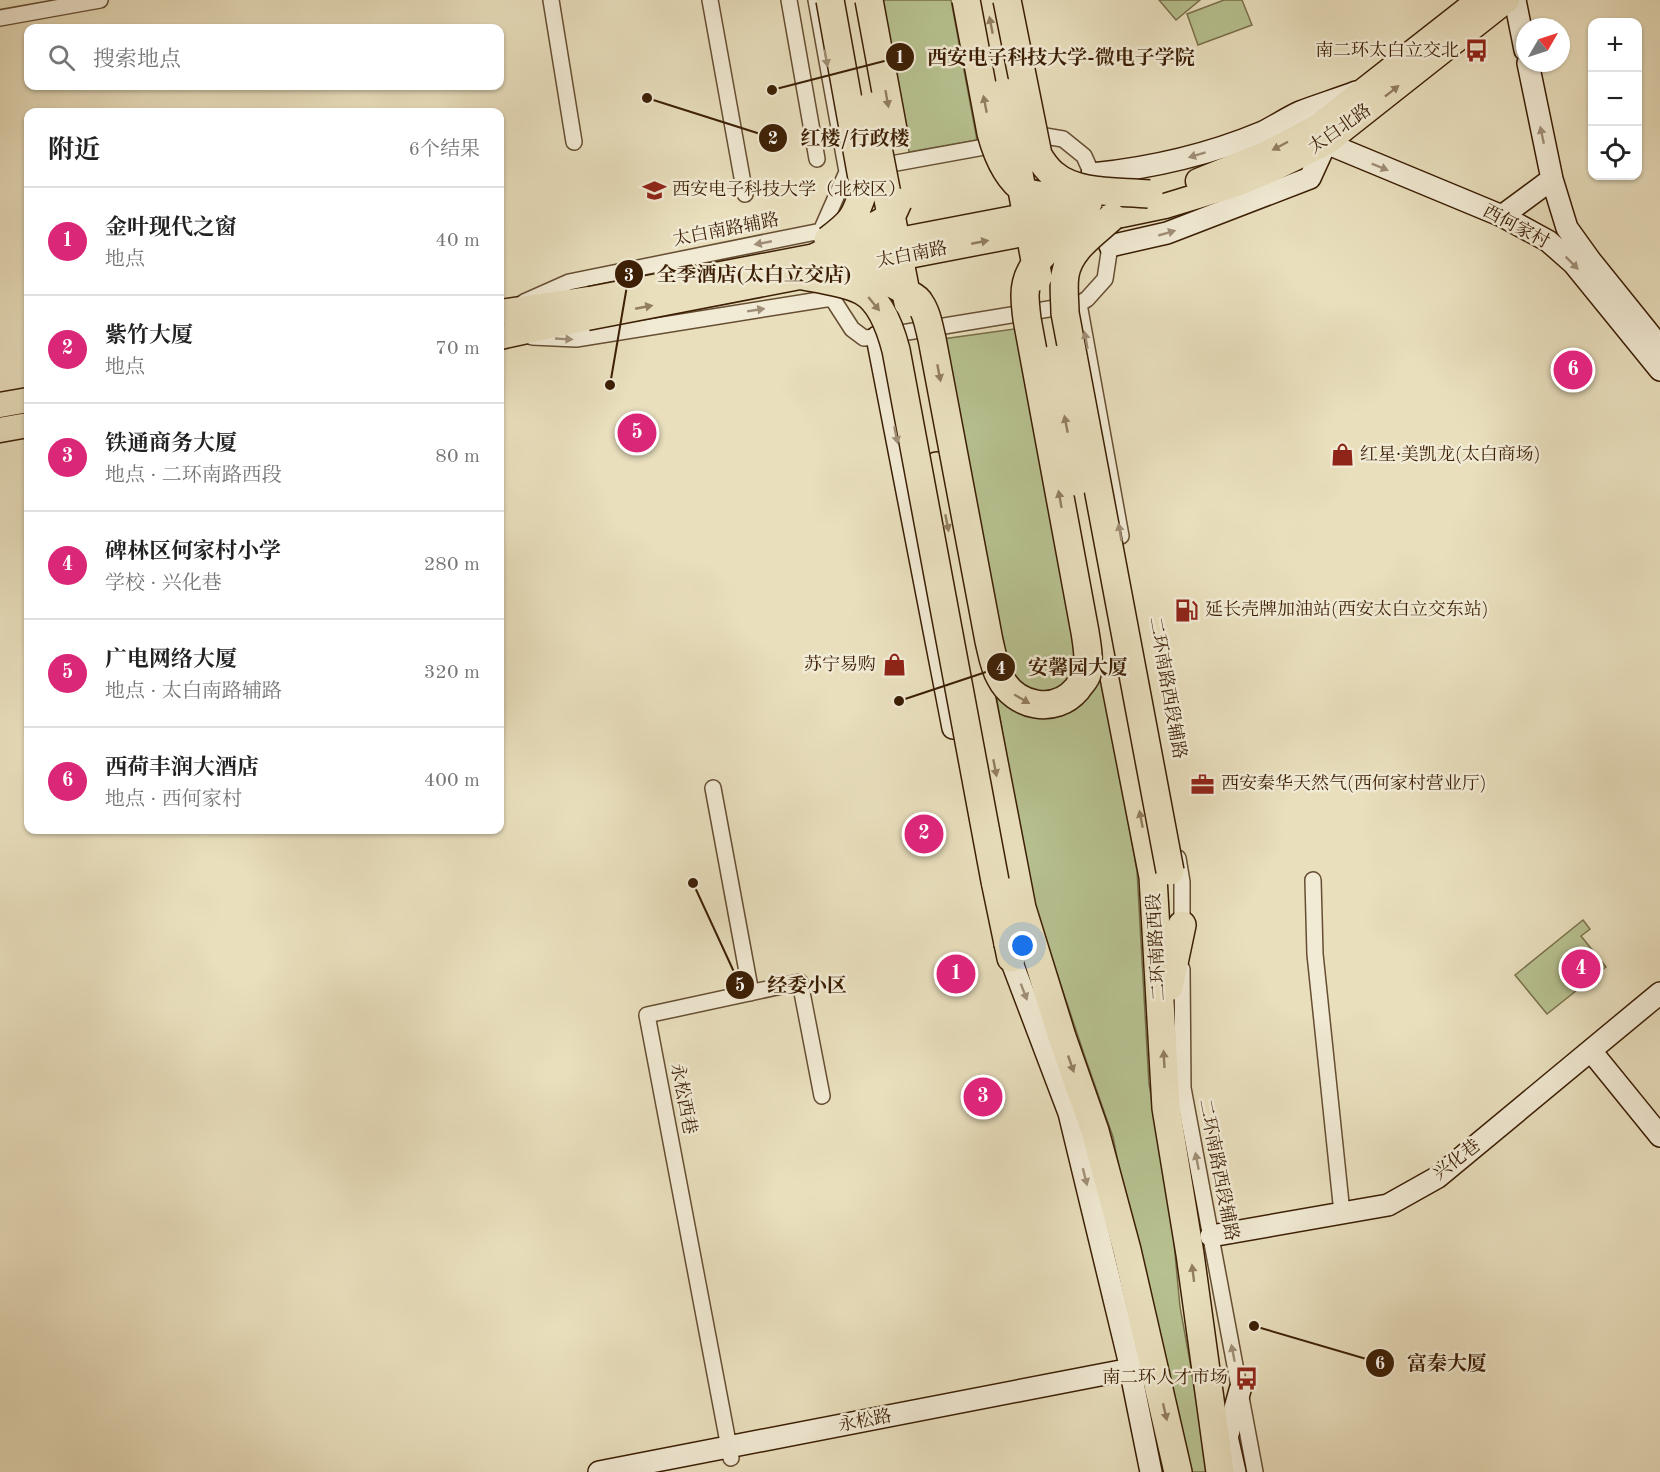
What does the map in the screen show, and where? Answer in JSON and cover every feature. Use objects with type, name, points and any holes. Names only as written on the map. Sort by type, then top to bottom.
[{"type":"highway","points":[[814,265],[853,220],[864,189],[830,0]]},
{"type":"highway","points":[[851,0],[963,607],[1023,908],[1062,1036],[1095,1131],[1127,1250],[1177,1468]]},
{"type":"highway","points":[[814,265],[893,213],[902,192],[900,169],[869,0]]},
{"type":"highway","points":[[966,0],[991,133],[1002,164],[1029,194],[1054,197],[1100,211]]},
{"type":"highway","name":"二环南路西段","points":[[986,0],[1095,580],[1161,874]]},
{"type":"highway","points":[[1007,0],[1038,155],[1051,173],[1066,184],[1082,189],[1149,194]]},
{"type":"highway","points":[[814,265],[867,274],[899,286],[919,301],[927,318],[935,350],[989,641],[999,677],[1009,691],[1023,701],[1032,704],[1054,704],[1070,696],[1087,676],[1088,659],[1085,632],[1029,330],[1025,294],[1029,273],[1038,259],[1100,211]]},
{"type":"highway","points":[[1100,211],[1065,272],[1065,313],[1161,874],[1162,1024]]},
{"type":"highway","points":[[814,265],[841,284],[863,291],[875,303],[891,329],[1011,958]]},
{"type":"highway","points":[[1067,537],[1095,580],[1085,632]]},
{"type":"highway","points":[[963,607],[977,576]]},
{"type":"highway","points":[[963,607],[989,641]]},
{"type":"highway","points":[[1162,1024],[1182,925]]},
{"type":"highway","name":"二环南路西段","points":[[1162,1024],[1167,1108],[1198,1316],[1225,1460]]},
{"type":"main road","name":"太白北路","points":[[1100,211],[1149,194],[1208,178],[1265,154],[1317,127],[1479,0]]},
{"type":"main road","name":"太白北路","points":[[1100,211],[1165,206],[1238,184],[1326,143],[1507,0]]},
{"type":"main road","name":"太白南路","points":[[504,336],[588,309],[1100,211]]},
{"type":"main road","name":"太白南路","points":[[504,312],[588,309]]},
{"type":"main road","points":[[0,405],[24,401]]},
{"type":"main road","points":[[0,430],[24,426]]},
{"type":"street","points":[[0,18],[64,3],[100,0]]},
{"type":"street","points":[[551,0],[574,142]]},
{"type":"street","points":[[710,0],[746,194]]},
{"type":"street","points":[[789,0],[817,159]]},
{"type":"street","points":[[816,0],[847,172],[820,231],[832,298],[852,329],[864,338],[877,337],[1079,304],[1087,299],[1105,279],[1110,246],[1092,174],[1084,156],[1063,139],[1045,136],[847,172]]},
{"type":"street","points":[[1018,0],[1045,136]]},
{"type":"street","points":[[1515,0],[1519,18]]},
{"type":"street","name":"西何家村","points":[[1530,72],[1551,179],[1567,228],[1660,347]]},
{"type":"street","points":[[1092,174],[1162,164],[1200,154],[1264,131],[1298,113],[1368,88]]},
{"type":"street","points":[[1110,246],[1167,233],[1310,178],[1326,143]]},
{"type":"street","name":"西何家村","points":[[1326,143],[1502,216],[1548,241],[1573,263],[1660,370]]},
{"type":"street","points":[[1502,216],[1551,179]]},
{"type":"street","name":"太白南路辅路","points":[[504,311],[568,282],[820,231]]},
{"type":"street","points":[[504,337],[576,339],[832,298]]},
{"type":"street","name":"二环南路西段辅路","points":[[1079,304],[1182,882],[1183,1088],[1255,1472]]},
{"type":"street","points":[[877,337],[983,886],[1069,1113],[1132,1376],[1151,1472]]},
{"type":"street","points":[[713,788],[751,993]]},
{"type":"street","points":[[1313,880],[1315,954],[1342,1213]]},
{"type":"street","name":"永松西巷","points":[[730,1453],[647,1015],[800,982],[822,1096]]},
{"type":"street","name":"兴化巷","points":[[1211,1236],[1388,1205],[1438,1177],[1660,993]]},
{"type":"street","points":[[1591,1051],[1660,1136]]},
{"type":"street","points":[[1127,1250],[1132,1376]]},
{"type":"street","name":"永松路","points":[[599,1472],[730,1453],[1132,1376]]},
{"type":"street","points":[[1225,1460],[1240,1390]]},
{"type":"street","name":"永松路","points":[[659,1472],[730,1453]]},
{"type":"green space","points":[[883,0],[951,0],[977,140],[909,152]]},
{"type":"green space","points":[[1159,0],[1200,0],[1176,20]]},
{"type":"green space","points":[[1224,0],[1242,0],[1252,25],[1198,45],[1187,14]]},
{"type":"green space","points":[[1022,328],[1081,661],[1065,689],[1029,695],[1005,667],[943,339]]},
{"type":"green space","points":[[1101,668],[1137,871],[1149,1084],[1171,1211],[1180,1307],[1210,1472],[1182,1472],[1113,1137],[1033,902],[994,684],[1022,710]]},
{"type":"green space","points":[[1583,920],[1590,929],[1581,936],[1606,967],[1547,1014],[1515,975]]},
{"type":"place","name":"南二环太白立交北","points":[[1477,51]]},
{"type":"place","name":"西安电子科技大学-微电子学院","points":[[772,90]]},
{"type":"place","name":"红楼/行政楼","points":[[647,98]]},
{"type":"place","name":"西安电子科技大学（北校区）","points":[[654,190]]},
{"type":"place","name":"西荷丰润大酒店","points":[[1573,370]]},
{"type":"place","name":"全季酒店(太白立交店)","points":[[610,385]]},
{"type":"place","name":"广电网络大厦","points":[[637,433]]},
{"type":"place","name":"红星·美凯龙(太白商场)","points":[[1342,455]]},
{"type":"place","name":"延长壳牌加油站(西安太白立交东站)","points":[[1187,610]]},
{"type":"place","name":"苏宁易购","points":[[894,665]]},
{"type":"place","name":"安馨园大厦","points":[[899,701]]},
{"type":"place","name":"西安秦华天然气(西何家村营业厅)","points":[[1203,784]]},
{"type":"place","name":"紫竹大厦","points":[[924,834]]},
{"type":"place","name":"经委小区","points":[[693,883]]},
{"type":"place","name":"碑林区何家村小学","points":[[1581,969]]},
{"type":"place","name":"金叶现代之窗","points":[[956,974]]},
{"type":"place","name":"铁通商务大厦","points":[[983,1097]]},
{"type":"place","name":"富秦大厦","points":[[1254,1326]]},
{"type":"place","name":"南二环人才市场","points":[[1246,1378]]}]
